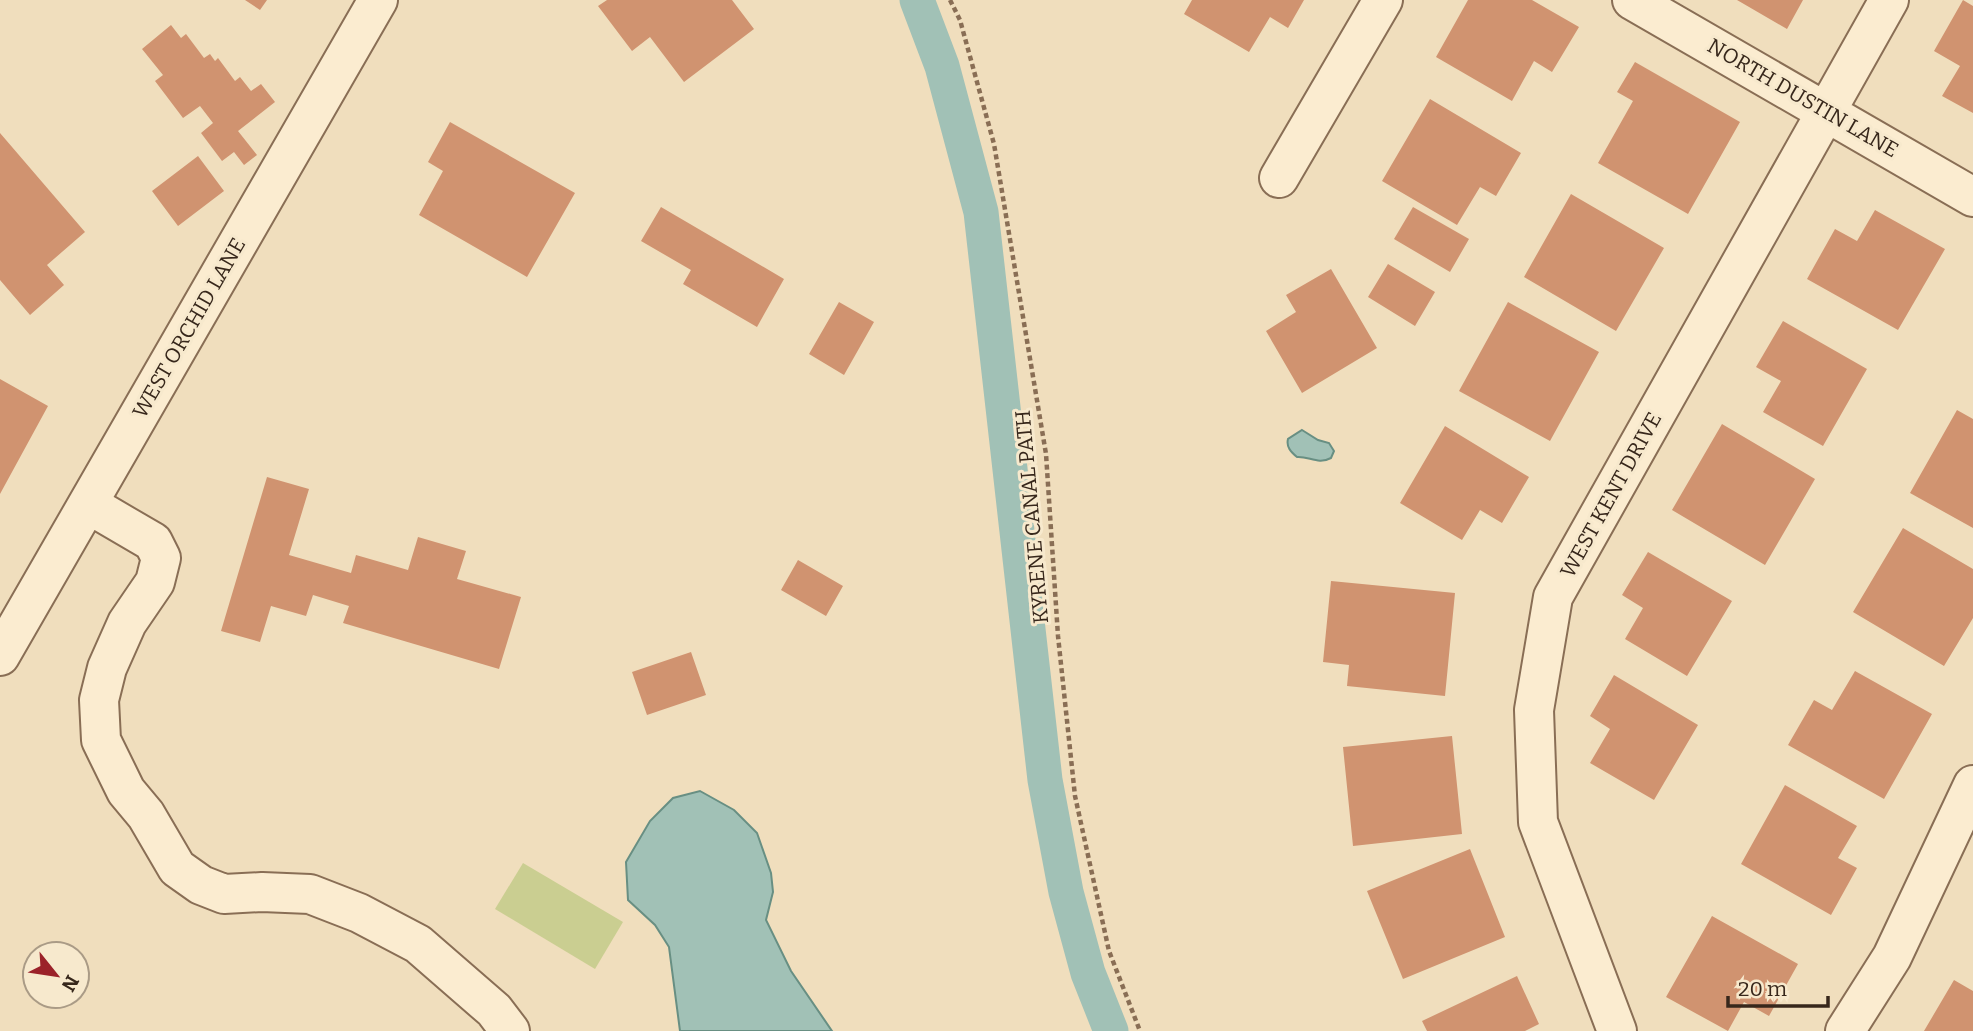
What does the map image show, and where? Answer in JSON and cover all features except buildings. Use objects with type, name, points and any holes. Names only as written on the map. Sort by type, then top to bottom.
[{"type":"street","name":"WEST ORCHID LANE","points":[[0,656],[379,0]]},
{"type":"street","points":[[1279,178],[1383,0]]},
{"type":"street","name":"NORTH DUSTIN LANE","points":[[1632,0],[1973,197]]},
{"type":"street","name":"WEST KENT DRIVE","points":[[1617,1031],[1538,822],[1534,710],[1553,597],[1889,0]]},
{"type":"street","points":[[88,504],[153,542],[161,558],[155,582],[127,623],[107,668],[99,700],[101,740],[126,791],[146,815],[177,867],[201,886],[224,894],[262,891],[310,894],[359,913],[418,944],[494,1010],[510,1031]]},
{"type":"street","points":[[1846,1031],[1892,957],[1973,785]]},
{"type":"path","name":"KYRENE CANAL PATH","points":[[950,0],[960,20],[994,144],[1046,454],[1058,636],[1075,796],[1109,951],[1140,1031]]},
{"type":"green space","points":[[523,863],[623,922],[595,969],[495,909]]},
{"type":"water","points":[[1302,430],[1329,443],[1334,451],[1331,458],[1318,460],[1297,457],[1288,447],[1288,439]]},
{"type":"water","points":[[700,791],[734,810],[757,833],[771,873],[773,892],[766,920],[791,971],[832,1031],[680,1031],[669,947],[655,925],[628,900],[626,862],[650,821],[673,798]]},
{"type":"waterway","points":[[917,0],[942,66],[981,212],[1045,780],[1066,892],[1088,973],[1111,1031]]}]
